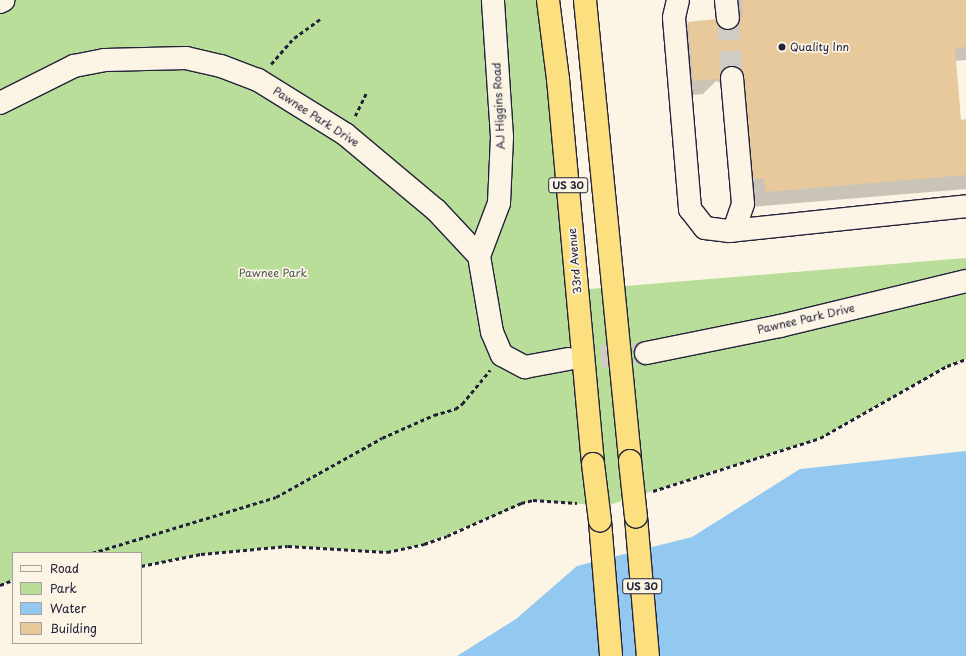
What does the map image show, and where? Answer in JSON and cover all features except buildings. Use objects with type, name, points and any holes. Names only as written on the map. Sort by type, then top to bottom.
[{"type":"highway","name":"33rd Avenue","points":[[548,0],[558,79],[593,464],[600,522],[611,656]]},
{"type":"highway","name":"US 30","points":[[585,0],[636,517],[648,656]]},
{"type":"street","points":[[0,2],[4,0]]},
{"type":"street","name":"AJ Higgins Road","points":[[479,256],[499,203],[502,137],[493,0]]},
{"type":"street","points":[[678,0],[674,18],[690,209],[705,228],[734,230],[966,206]]},
{"type":"street","name":"Pawnee Park Drive","points":[[0,102],[74,66],[105,60],[186,58],[221,66],[258,80],[345,134],[436,210],[479,256]]},
{"type":"street","points":[[732,78],[743,204],[734,230]]},
{"type":"street","points":[[479,256],[492,332],[502,355],[525,367],[568,359]]},
{"type":"street","name":"Pawnee Park Drive","points":[[646,353],[780,326],[966,281]]},
{"type":"path","points":[[258,80],[294,38],[320,19]]},
{"type":"path","points":[[345,134],[366,93]]},
{"type":"path","points":[[95,552],[276,497],[382,438],[462,404],[502,355]]},
{"type":"path","points":[[647,493],[820,438],[947,366],[966,359]]},
{"type":"path","points":[[142,566],[201,554],[288,546],[387,552],[424,544],[447,536],[527,501],[548,500],[580,504]]},
{"type":"path","points":[[0,585],[12,580]]},
{"type":"green space","name":"Pawnee Park","points":[[0,0],[548,0],[577,290],[966,258],[966,359],[947,366],[820,438],[606,506],[533,500],[424,544],[387,552],[288,546],[201,554],[142,566],[142,552],[12,552],[12,580],[0,585]]},
{"type":"water","points":[[966,451],[966,656],[457,656],[516,619],[577,566],[692,537],[800,469]]},
{"type":"tunnel","points":[[728,18],[732,78]]},
{"type":"tunnel","points":[[568,359],[646,353]]},
{"type":"place","name":"Quality Inn","points":[[782,47]]}]
